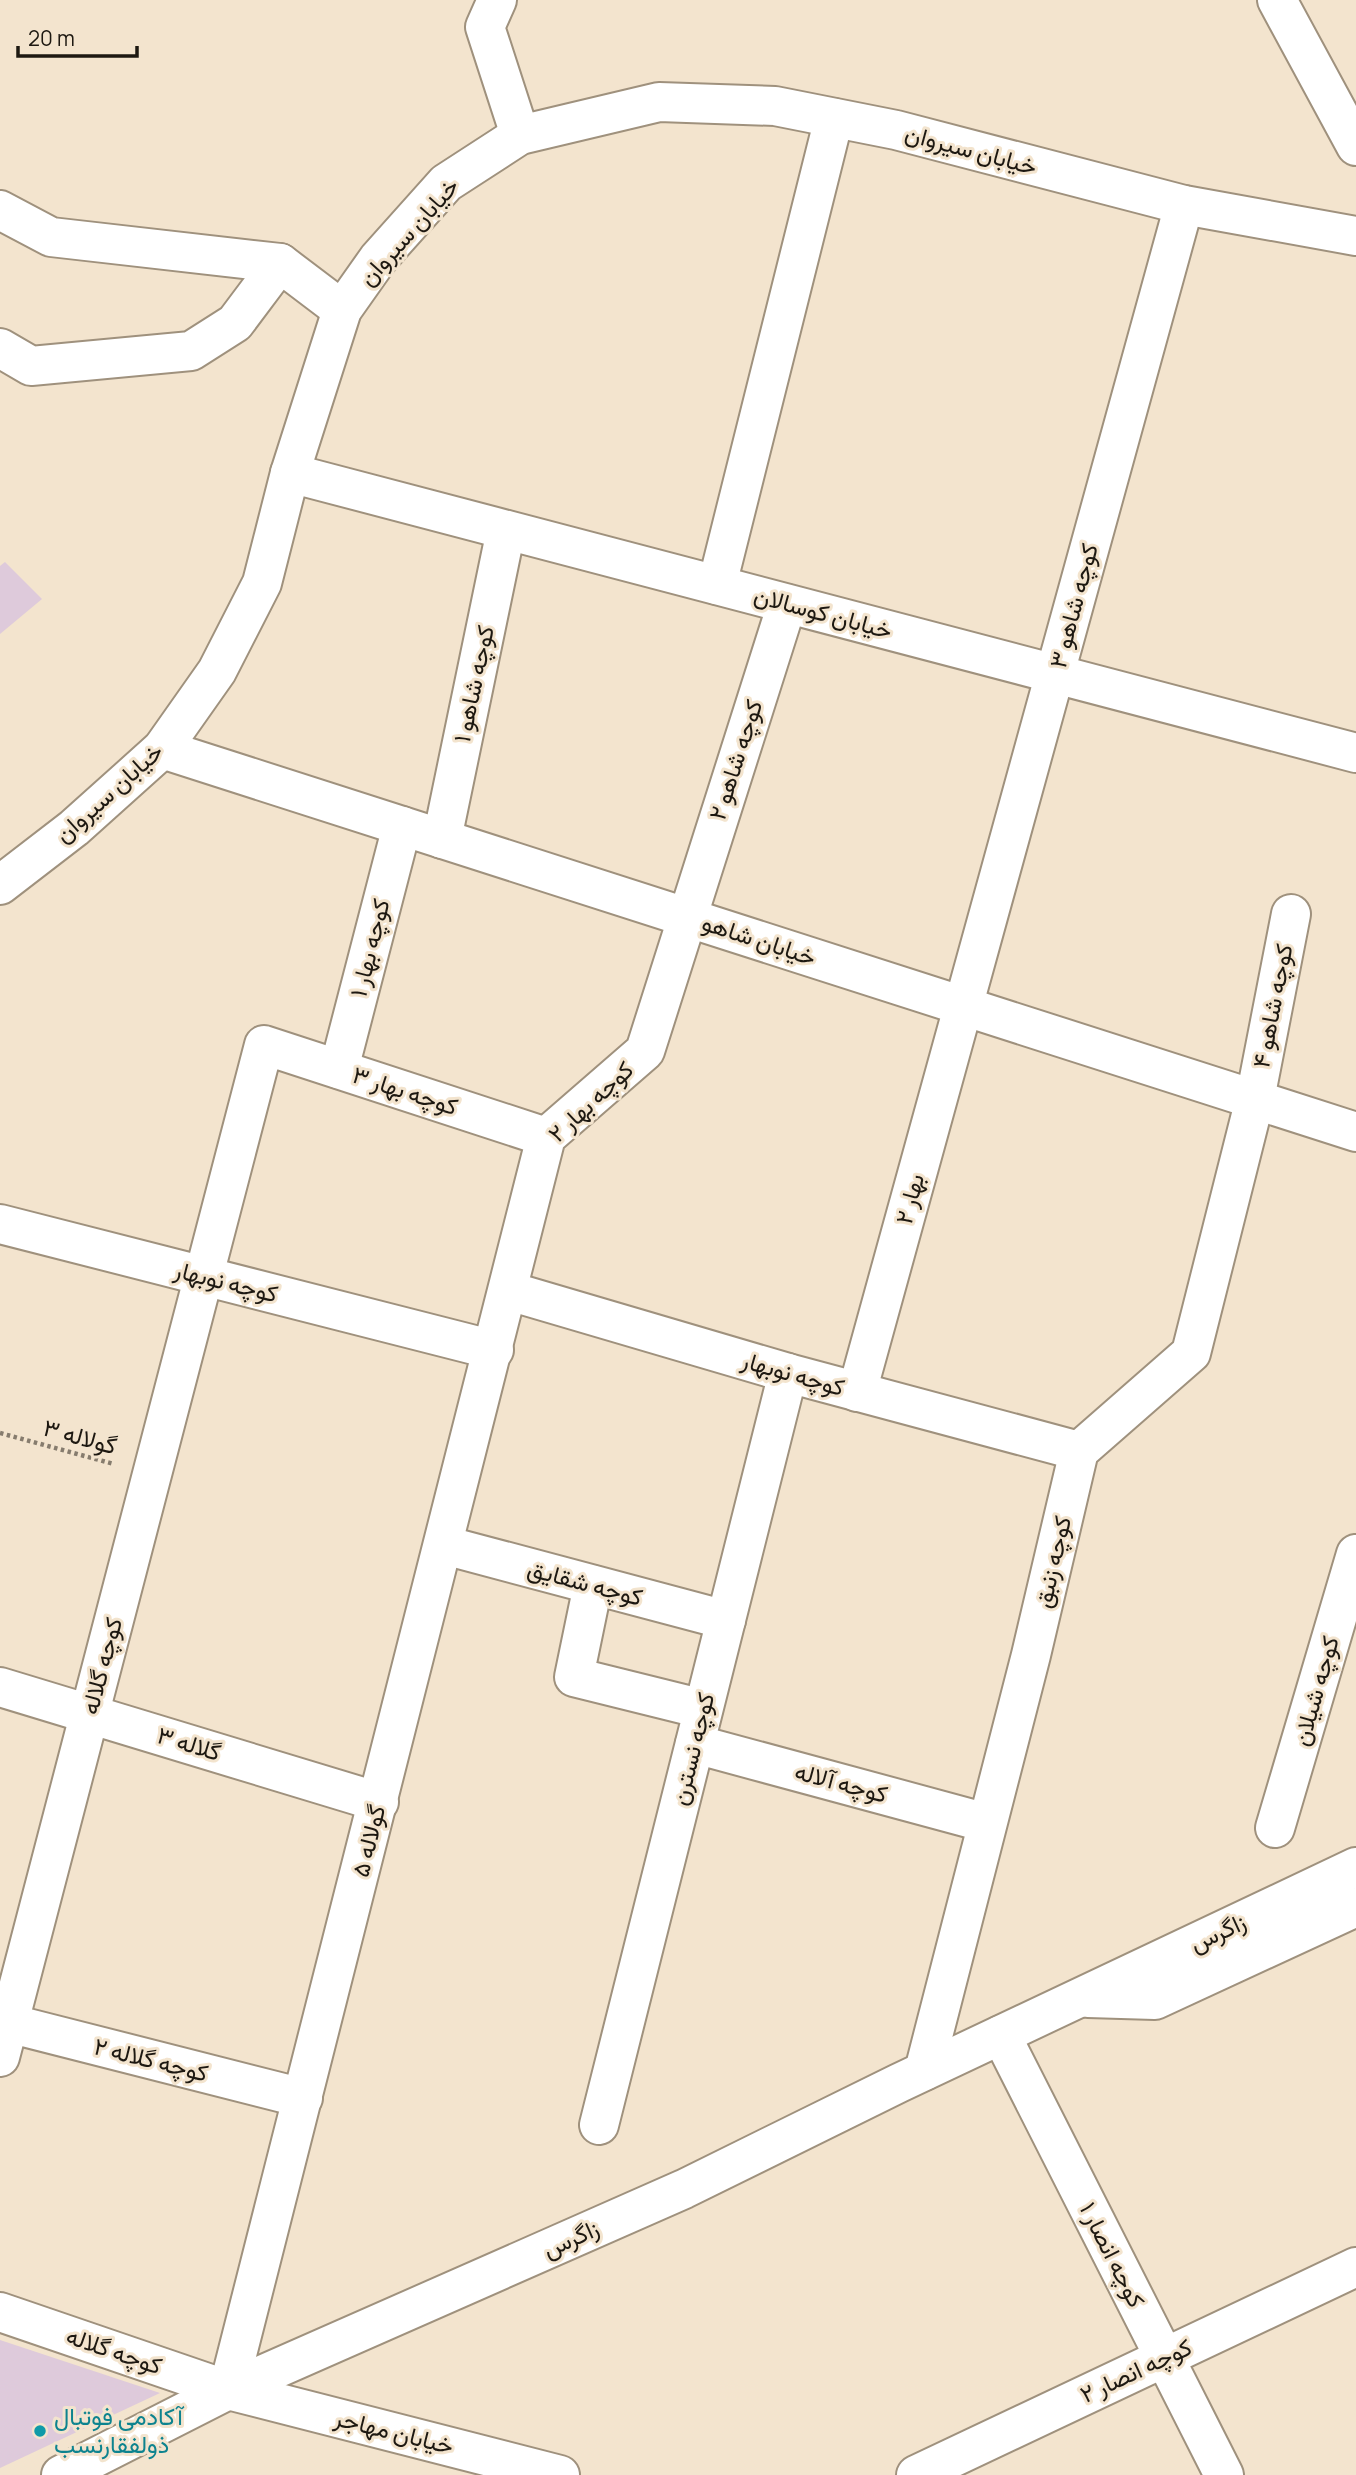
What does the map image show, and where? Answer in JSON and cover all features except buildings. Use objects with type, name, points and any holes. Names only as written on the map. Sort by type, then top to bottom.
[{"type":"street","points":[[497,0],[485,27],[520,135]]},
{"type":"street","points":[[1277,0],[1356,146]]},
{"type":"street","name":"خیابان سیروان","points":[[0,886],[74,828],[162,749],[217,671],[262,583],[290,473],[342,310],[378,259],[446,183],[520,135],[659,102],[775,106],[897,130],[1184,205],[1356,236]]},
{"type":"street","points":[[717,586],[834,118]]},
{"type":"street","name":"کوچه شاهو ۳","points":[[962,1006],[1184,205]]},
{"type":"street","points":[[0,210],[51,237],[280,263],[342,310]]},
{"type":"street","points":[[0,348],[31,366],[191,351],[235,323],[280,263]]},
{"type":"street","name":"خیابان کوسالان","points":[[290,473],[1055,674],[1354,743]]},
{"type":"street","name":"کوچه شاهو ۱","points":[[442,839],[506,530]]},
{"type":"street","name":"کوچه شاهو ۲","points":[[685,917],[787,604]]},
{"type":"street","name":"خیابان شاهو","points":[[162,749],[1356,1132]]},
{"type":"street","name":"کوچه بهار ۱","points":[[339,1069],[402,826]]},
{"type":"street","name":"کوچه شاهو ۴","points":[[1255,1099],[1291,914]]},
{"type":"street","name":"کوچه بهار ۲","points":[[509,1291],[546,1138],[645,1051],[685,917]]},
{"type":"street","name":"بهار ۲","points":[[857,1392],[962,1006]]},
{"type":"street","name":"کوچه بهار ۳","points":[[203,1276],[264,1045],[546,1138]]},
{"type":"street","points":[[1079,1451],[1191,1353],[1255,1099]]},
{"type":"street","name":"کوچه نوبهار","points":[[0,1224],[494,1350]]},
{"type":"street","name":"کوچه گلاله","points":[[3,2034],[203,1276]]},
{"type":"street","name":"کوچه نوبهار","points":[[509,1291],[788,1373],[1079,1451]]},
{"type":"street","name":"گولاله ۵","points":[[228,2390],[509,1291]]},
{"type":"street","name":"کوچه نسترن","points":[[599,2126],[788,1373]]},
{"type":"street","name":"کوچه زنبق","points":[[923,2071],[1031,1655],[1079,1451]]},
{"type":"street","name":"کوچه شقایق","points":[[444,1545],[726,1620]]},
{"type":"street","name":"کوچه شیلان","points":[[1275,1828],[1356,1554]]},
{"type":"street","name":"کوچه آلاله","points":[[593,1585],[574,1677],[699,1727],[987,1823]]},
{"type":"street","name":"گلاله ۳","points":[[0,1687],[379,1802]]},
{"type":"street","name":"زاگرس","points":[[61,2475],[104,2466],[228,2390],[684,2189],[923,2071],[1356,1867]]},
{"type":"street","name":"زاگرس","points":[[1079,1998],[1155,2000],[1356,1907]]},
{"type":"street","name":"کوچه گلاله ۲","points":[[3,2034],[303,2098]]},
{"type":"street","name":"کوچه انصار ۱","points":[[1001,2035],[1224,2475]]},
{"type":"street","name":"کوچه انصار ۲","points":[[916,2475],[1356,2267]]},
{"type":"street","name":"کوچه گلاله","points":[[0,2312],[228,2390]]},
{"type":"street","name":"خیابان مهاجر","points":[[228,2390],[561,2475]]},
{"type":"path","name":"گولاله ۳","points":[[0,1433],[152,1475]]},
{"type":"place","name":"آکادمی فوتبال ذولفقارنسب","points":[[40,2431]]}]
